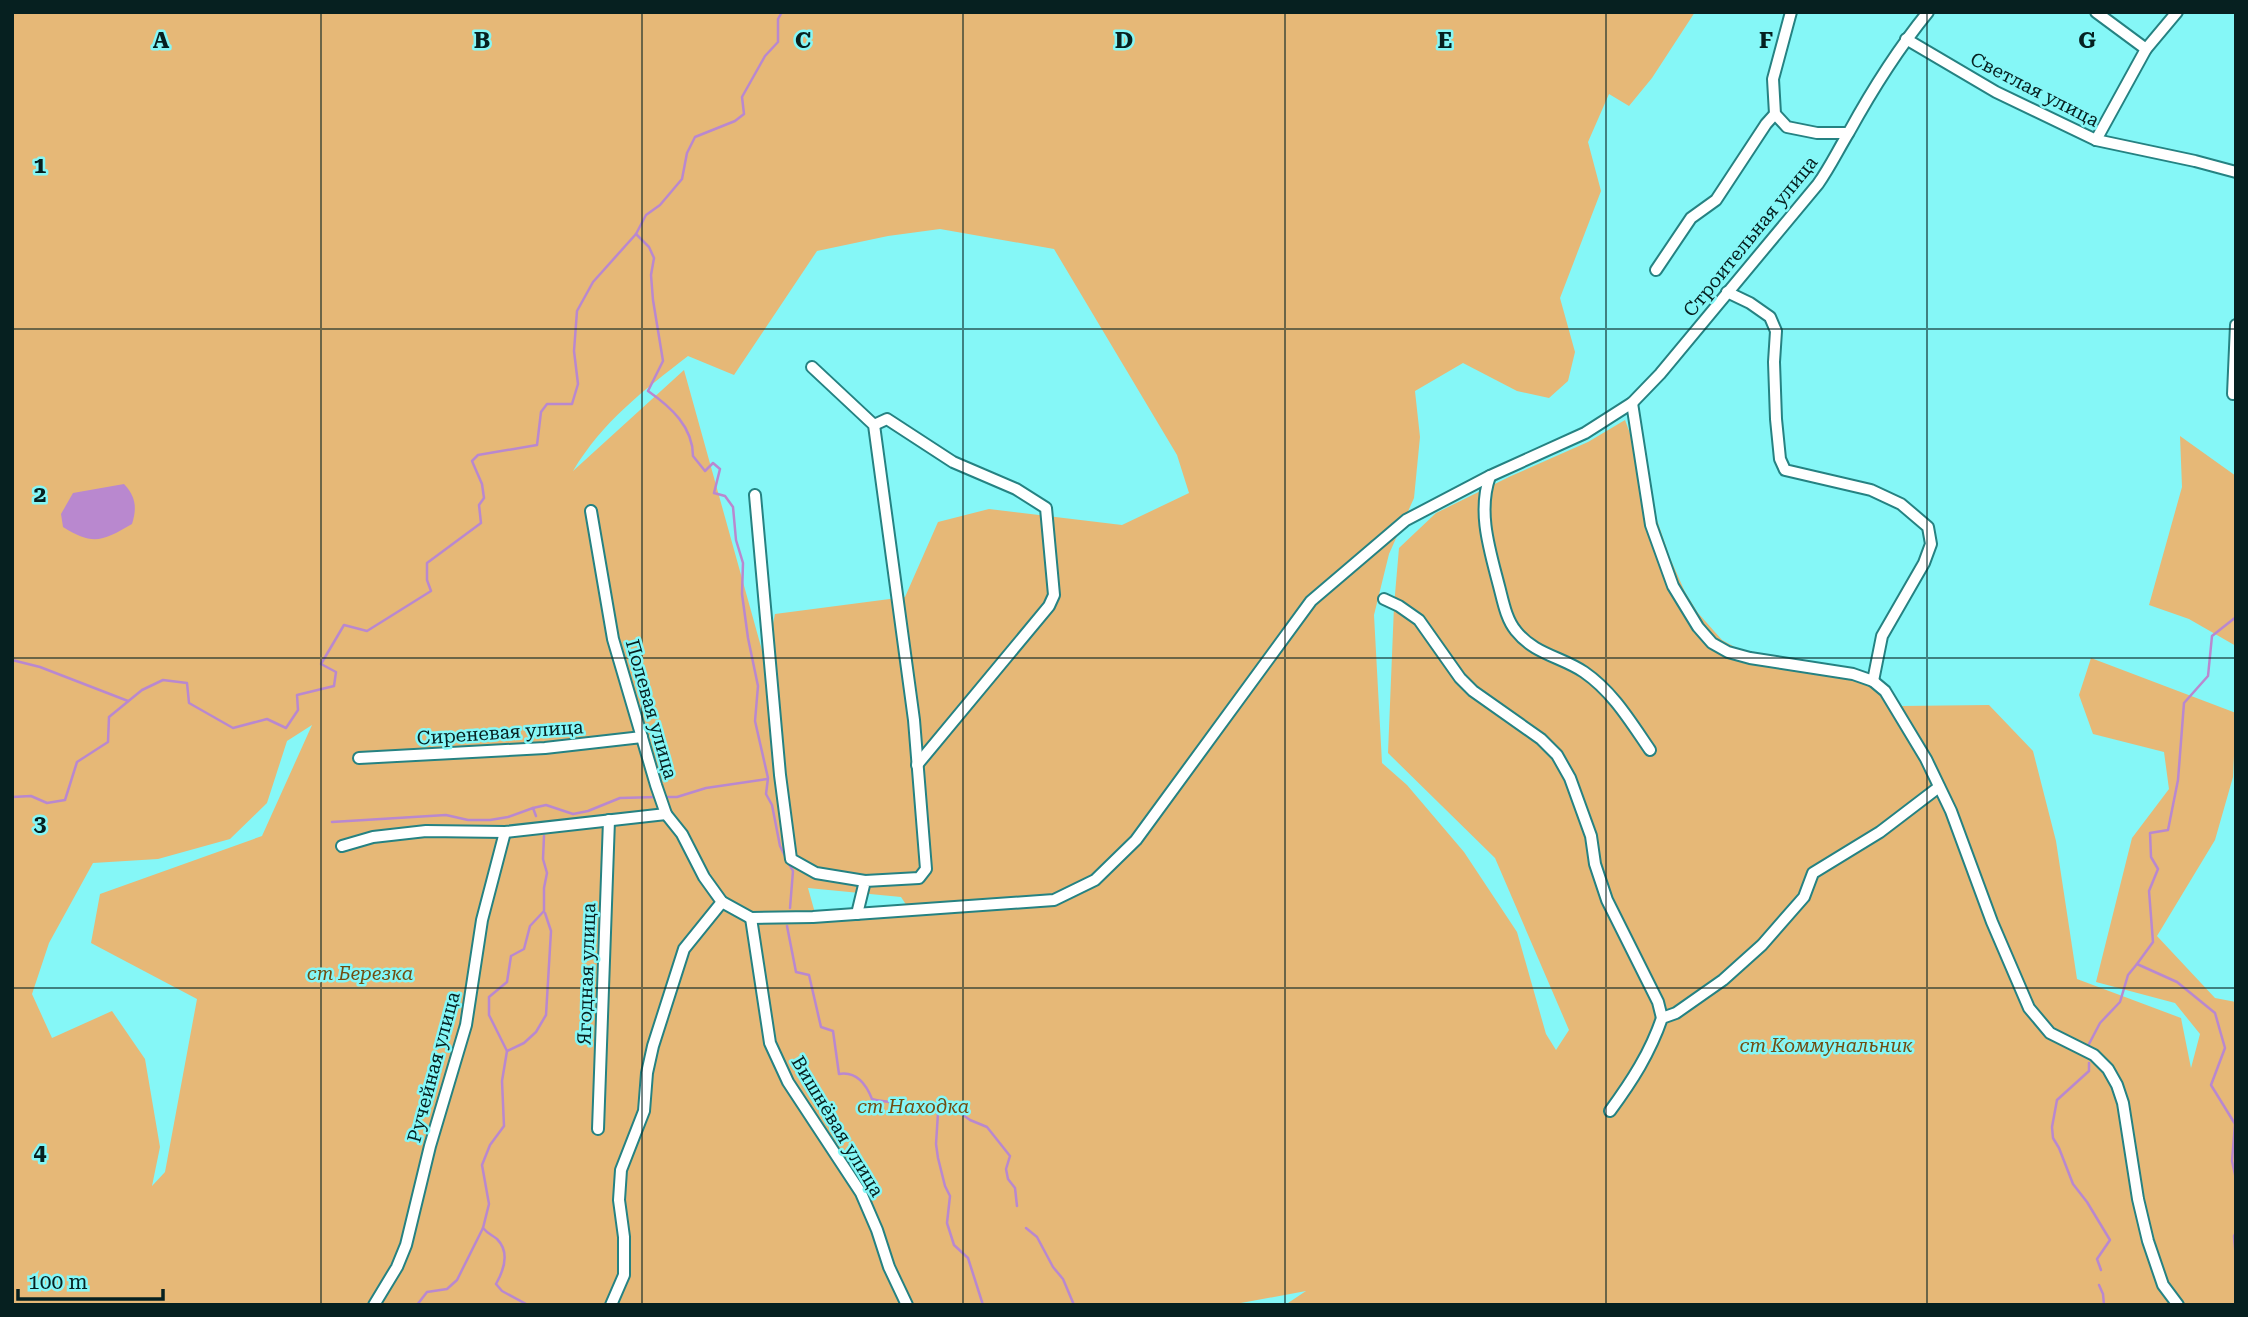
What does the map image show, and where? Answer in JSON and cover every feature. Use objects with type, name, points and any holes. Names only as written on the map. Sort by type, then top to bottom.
[{"type":"street","points":[[1656,270],[1691,218],[1716,200],[1774,114],[1773,79],[1791,12]]},
{"type":"street","name":"Строительная улица","points":[[751,918],[857,914],[1054,900],[1095,880],[1136,840],[1311,601],[1406,520],[1489,475],[1585,433],[1632,403],[1818,184],[1906,39],[1928,12]]},
{"type":"street","points":[[2096,12],[2146,49]]},
{"type":"street","points":[[2096,140],[2146,49],[2177,12]]},
{"type":"street","name":"Светлая улица","points":[[1906,39],[1996,92],[2096,140],[2236,172]]},
{"type":"street","points":[[1774,114],[1787,127],[1817,133],[1848,133]]},
{"type":"street","points":[[1727,292],[1751,303],[1770,317],[1776,331],[1776,419],[1780,459],[1786,470],[1871,491],[1901,504],[1928,527],[1931,544],[1924,563],[1882,636],[1873,681]]},
{"type":"street","points":[[2233,394],[2236,325]]},
{"type":"street","points":[[755,495],[780,775],[792,859],[816,873],[865,881],[919,878],[926,869],[914,719],[874,425],[812,367]]},
{"type":"street","points":[[1632,403],[1651,525],[1673,586],[1698,628],[1712,643],[1728,652],[1853,674],[1873,681],[1885,691],[1926,759],[1951,811],[1992,922],[2029,1007],[2050,1033],[2094,1055],[2108,1069],[2118,1085],[2148,1241],[2163,1285],[2178,1305]]},
{"type":"street","points":[[874,425],[887,419],[953,462],[1016,489],[1046,508],[1054,595],[1049,606],[917,765]]},
{"type":"street","points":[[1489,475],[1485,489],[1487,537],[1506,611],[1514,630],[1539,651],[1581,670],[1601,684],[1616,700],[1650,750]]},
{"type":"street","name":"Полевая улица","points":[[591,511],[613,639],[664,810],[682,834],[704,877],[722,902]]},
{"type":"street","points":[[1384,599],[1419,620],[1460,678],[1473,691],[1541,739],[1557,755],[1570,778],[1591,836],[1595,864],[1607,900],[1658,1002],[1662,1018],[1654,1042],[1634,1079],[1610,1111]]},
{"type":"street","name":"Сиреневая улица","points":[[359,758],[545,748],[642,737]]},
{"type":"street","points":[[1662,1018],[1676,1013],[1723,980],[1762,945],[1804,897],[1813,873],[1880,832],[1939,787]]},
{"type":"street","points":[[342,846],[373,838],[426,831],[505,832],[609,820],[664,810]]},
{"type":"street","name":"Ягодная улица","points":[[598,1129],[609,820]]},
{"type":"street","name":"Ручейная улица","points":[[374,1305],[397,1267],[406,1245],[430,1146],[466,1025],[482,920],[505,832]]},
{"type":"street","points":[[857,914],[865,881]]},
{"type":"street","points":[[611,1305],[624,1275],[624,1237],[619,1200],[621,1170],[644,1111],[647,1073],[653,1046],[684,949],[722,902],[751,918]]},
{"type":"street","name":"Вишнёвая улица","points":[[751,918],[770,1043],[788,1082],[861,1193],[889,1267],[907,1305]]},
{"type":"green space","points":[[12,12],[1695,12],[1652,78],[1629,106],[1609,94],[1588,142],[1601,191],[1560,298],[1575,352],[1568,381],[1549,398],[1517,391],[1463,363],[1415,391],[1420,437],[1414,498],[1389,554],[1374,615],[1382,763],[1407,785],[1464,852],[1517,932],[1546,1034],[1556,1050],[1569,1030],[1495,858],[1388,753],[1399,548],[1436,513],[1588,442],[1625,420],[1650,487],[1657,520],[1670,558],[1698,613],[1722,640],[1742,651],[1872,676],[1900,706],[1989,705],[2033,751],[2056,841],[2077,979],[2181,1018],[2191,1068],[2200,1034],[2175,1003],[2096,982],[2132,838],[2169,789],[2164,752],[2093,734],[2079,695],[2091,658],[2236,713],[2233,777],[2215,840],[2157,936],[2215,998],[2236,1002],[2236,1305],[1285,1305],[1306,1291],[1230,1305],[12,1305]],"holes":[[[940,229],[1054,249],[1177,455],[1189,493],[1122,525],[989,509],[938,522],[905,597],[775,614],[765,661],[684,370],[573,471],[611,422],[688,356],[734,375],[817,251],[888,236]],[[312,725],[262,836],[100,894],[91,943],[197,999],[165,1172],[152,1186],[160,1147],[145,1059],[112,1011],[52,1038],[32,994],[49,943],[93,863],[158,859],[230,839],[267,803],[287,741]],[[808,888],[901,897],[907,906],[815,913]]]},
{"type":"green space","points":[[2180,436],[2236,476],[2236,646],[2189,619],[2149,605],[2182,487]]},
{"type":"shaded area","points":[[124,484],[134,503],[132,524],[98,539],[82,537],[63,527],[61,514],[73,493]]},
{"type":"waterway","points":[[12,797],[31,796],[47,803],[65,800],[77,762],[108,742],[109,717],[142,690],[163,680],[187,683],[189,703],[233,728],[267,719],[286,728],[298,710],[297,695],[334,686],[336,672],[321,664],[344,625],[367,631],[431,591],[427,580],[427,563],[481,523],[479,505],[484,498],[482,484],[472,461],[478,455],[537,445],[541,412],[547,404],[572,404],[578,384],[574,351],[577,311],[593,282],[636,234],[646,215],[660,205],[682,179],[687,153],[695,137],[735,121],[744,114],[742,97],[765,56],[778,42],[778,19],[782,12]]},
{"type":"waterway","points":[[636,234],[649,247],[654,258],[651,275],[653,300],[663,361],[648,391],[665,404],[685,427],[693,456],[705,471],[713,463],[720,469],[714,493],[725,496],[733,507],[736,540],[743,563],[742,594],[748,638],[758,686],[755,721],[768,778],[766,794],[772,805],[780,846],[786,858]]},
{"type":"waterway","points":[[2236,617],[2212,636],[2208,676],[2184,703],[2178,780],[2168,830],[2150,833],[2151,857],[2158,869],[2149,891],[2153,942],[2137,964],[2177,982],[2215,1013],[2225,1048],[2211,1085],[2235,1124],[2232,1161],[2236,1179]]},
{"type":"waterway","points":[[12,660],[40,667],[128,701]]},
{"type":"waterway","points":[[664,797],[677,797],[706,788],[767,779]]},
{"type":"waterway","points":[[536,816],[533,808],[546,805],[573,814],[620,798],[657,797]]},
{"type":"waterway","points":[[332,822],[446,815],[468,820],[490,820],[533,808]]},
{"type":"waterway","points":[[528,1305],[502,1291],[496,1284],[505,1255],[497,1239],[483,1228],[489,1204],[482,1165],[490,1145],[504,1126],[502,1081],[507,1051],[489,1015],[489,997],[507,982],[511,956],[524,949],[530,926],[544,911],[547,873],[543,859],[544,836]]},
{"type":"waterway","points":[[789,864],[793,871],[790,908]]},
{"type":"waterway","points":[[507,1051],[524,1043],[536,1032],[546,1015],[551,931],[545,913]]},
{"type":"waterway","points":[[787,926],[796,972],[809,975],[821,1027],[833,1031],[839,1074],[860,1080],[872,1099],[945,1111]]},
{"type":"waterway","points":[[2089,1044],[2100,1023],[2120,1002],[2128,975],[2137,964]]},
{"type":"waterway","points":[[2089,1063],[2089,1071],[2057,1100],[2052,1127],[2053,1138],[2073,1184],[2110,1240],[2097,1259],[2101,1270]]},
{"type":"waterway","points":[[956,1110],[987,1127],[1010,1156],[1006,1169],[1008,1179],[1015,1188],[1017,1206]]},
{"type":"waterway","points":[[938,1113],[938,1158],[950,1196],[947,1223],[954,1245],[968,1258],[983,1305]]},
{"type":"waterway","points":[[417,1305],[427,1292],[447,1289],[457,1280],[483,1228]]},
{"type":"waterway","points":[[1026,1228],[1037,1237],[1053,1267],[1063,1279],[1074,1305]]},
{"type":"waterway","points":[[2236,1232],[2236,1259]]},
{"type":"waterway","points":[[2099,1285],[2104,1305]]},
{"type":"park label","name":"ст Березка","points":[[360,973]]},
{"type":"park label","name":"ст Коммунальник","points":[[1826,1045]]},
{"type":"park label","name":"ст Находка","points":[[913,1106]]}]
